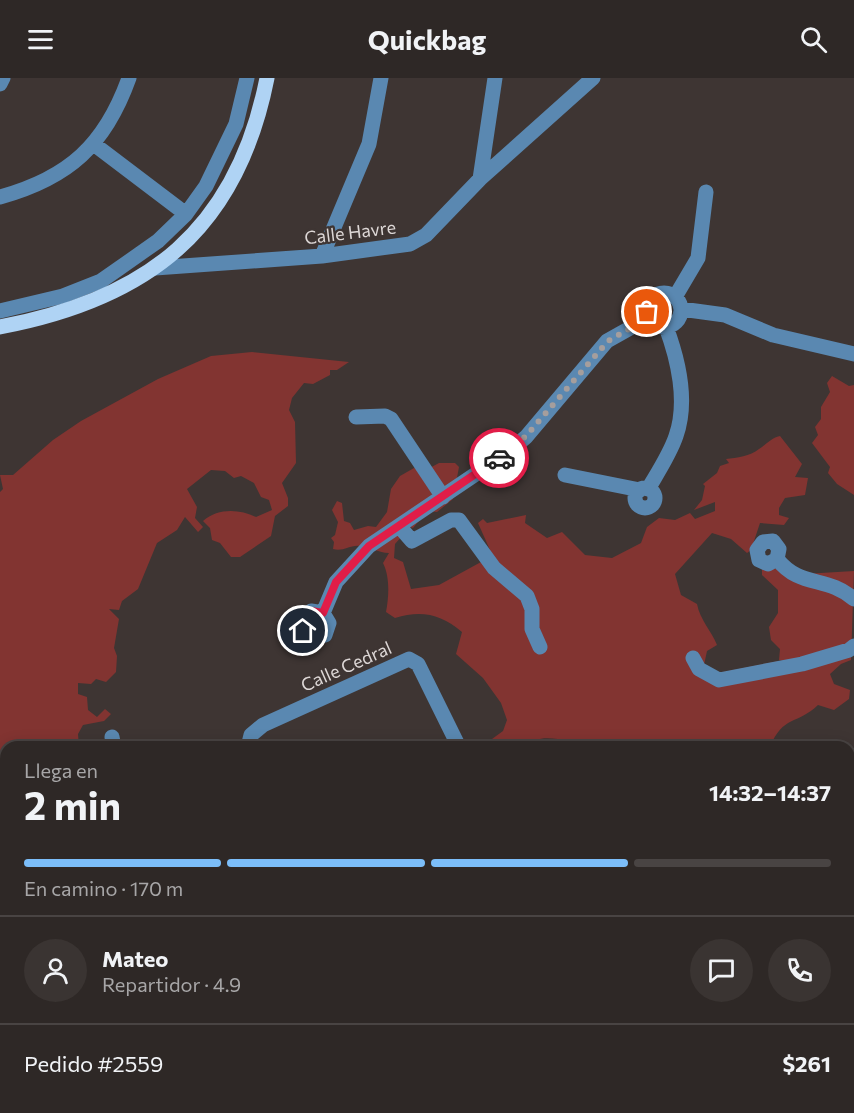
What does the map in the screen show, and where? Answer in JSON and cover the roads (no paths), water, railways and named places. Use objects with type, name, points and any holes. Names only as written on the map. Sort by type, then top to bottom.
[{"type":"main road","points":[[0,327],[48,318],[100,299],[155,268],[208,219],[225,194],[251,139],[267,78]]},
{"type":"street","points":[[0,84],[3,78]]},
{"type":"street","points":[[0,197],[43,182],[63,170],[95,145],[121,99],[129,78]]},
{"type":"street","points":[[0,311],[63,296],[101,282],[158,241],[186,214],[206,186],[236,124],[247,78]]},
{"type":"street","points":[[322,256],[369,144],[381,78]]},
{"type":"street","points":[[480,179],[495,78]]},
{"type":"street","name":"Calle Havre","points":[[155,268],[322,256],[411,244],[426,235],[480,179],[593,78]]},
{"type":"street","points":[[95,145],[186,214]]},
{"type":"street","points":[[706,192],[698,258],[678,303],[679,318],[666,327],[657,326],[648,318],[647,306],[653,297],[664,293],[678,303],[725,315],[773,334],[854,354]]},
{"type":"street","points":[[323,613],[336,582],[369,546],[507,453],[526,436],[608,341],[648,318]]},
{"type":"street","points":[[565,475],[644,489],[676,435],[680,419],[677,361],[666,327]]},
{"type":"street","points":[[356,417],[385,416],[391,419],[443,497]]},
{"type":"street","points":[[399,526],[412,541],[451,520],[459,520],[494,568],[527,596],[532,609],[532,629],[540,647]]},
{"type":"street","points":[[777,559],[794,576],[835,586],[854,599]]},
{"type":"street","points":[[693,658],[699,669],[719,680],[802,664],[849,650],[854,646]]},
{"type":"street","name":"Calle Cedral","points":[[250,741],[251,735],[263,725],[408,659],[418,663],[456,741]]}]
